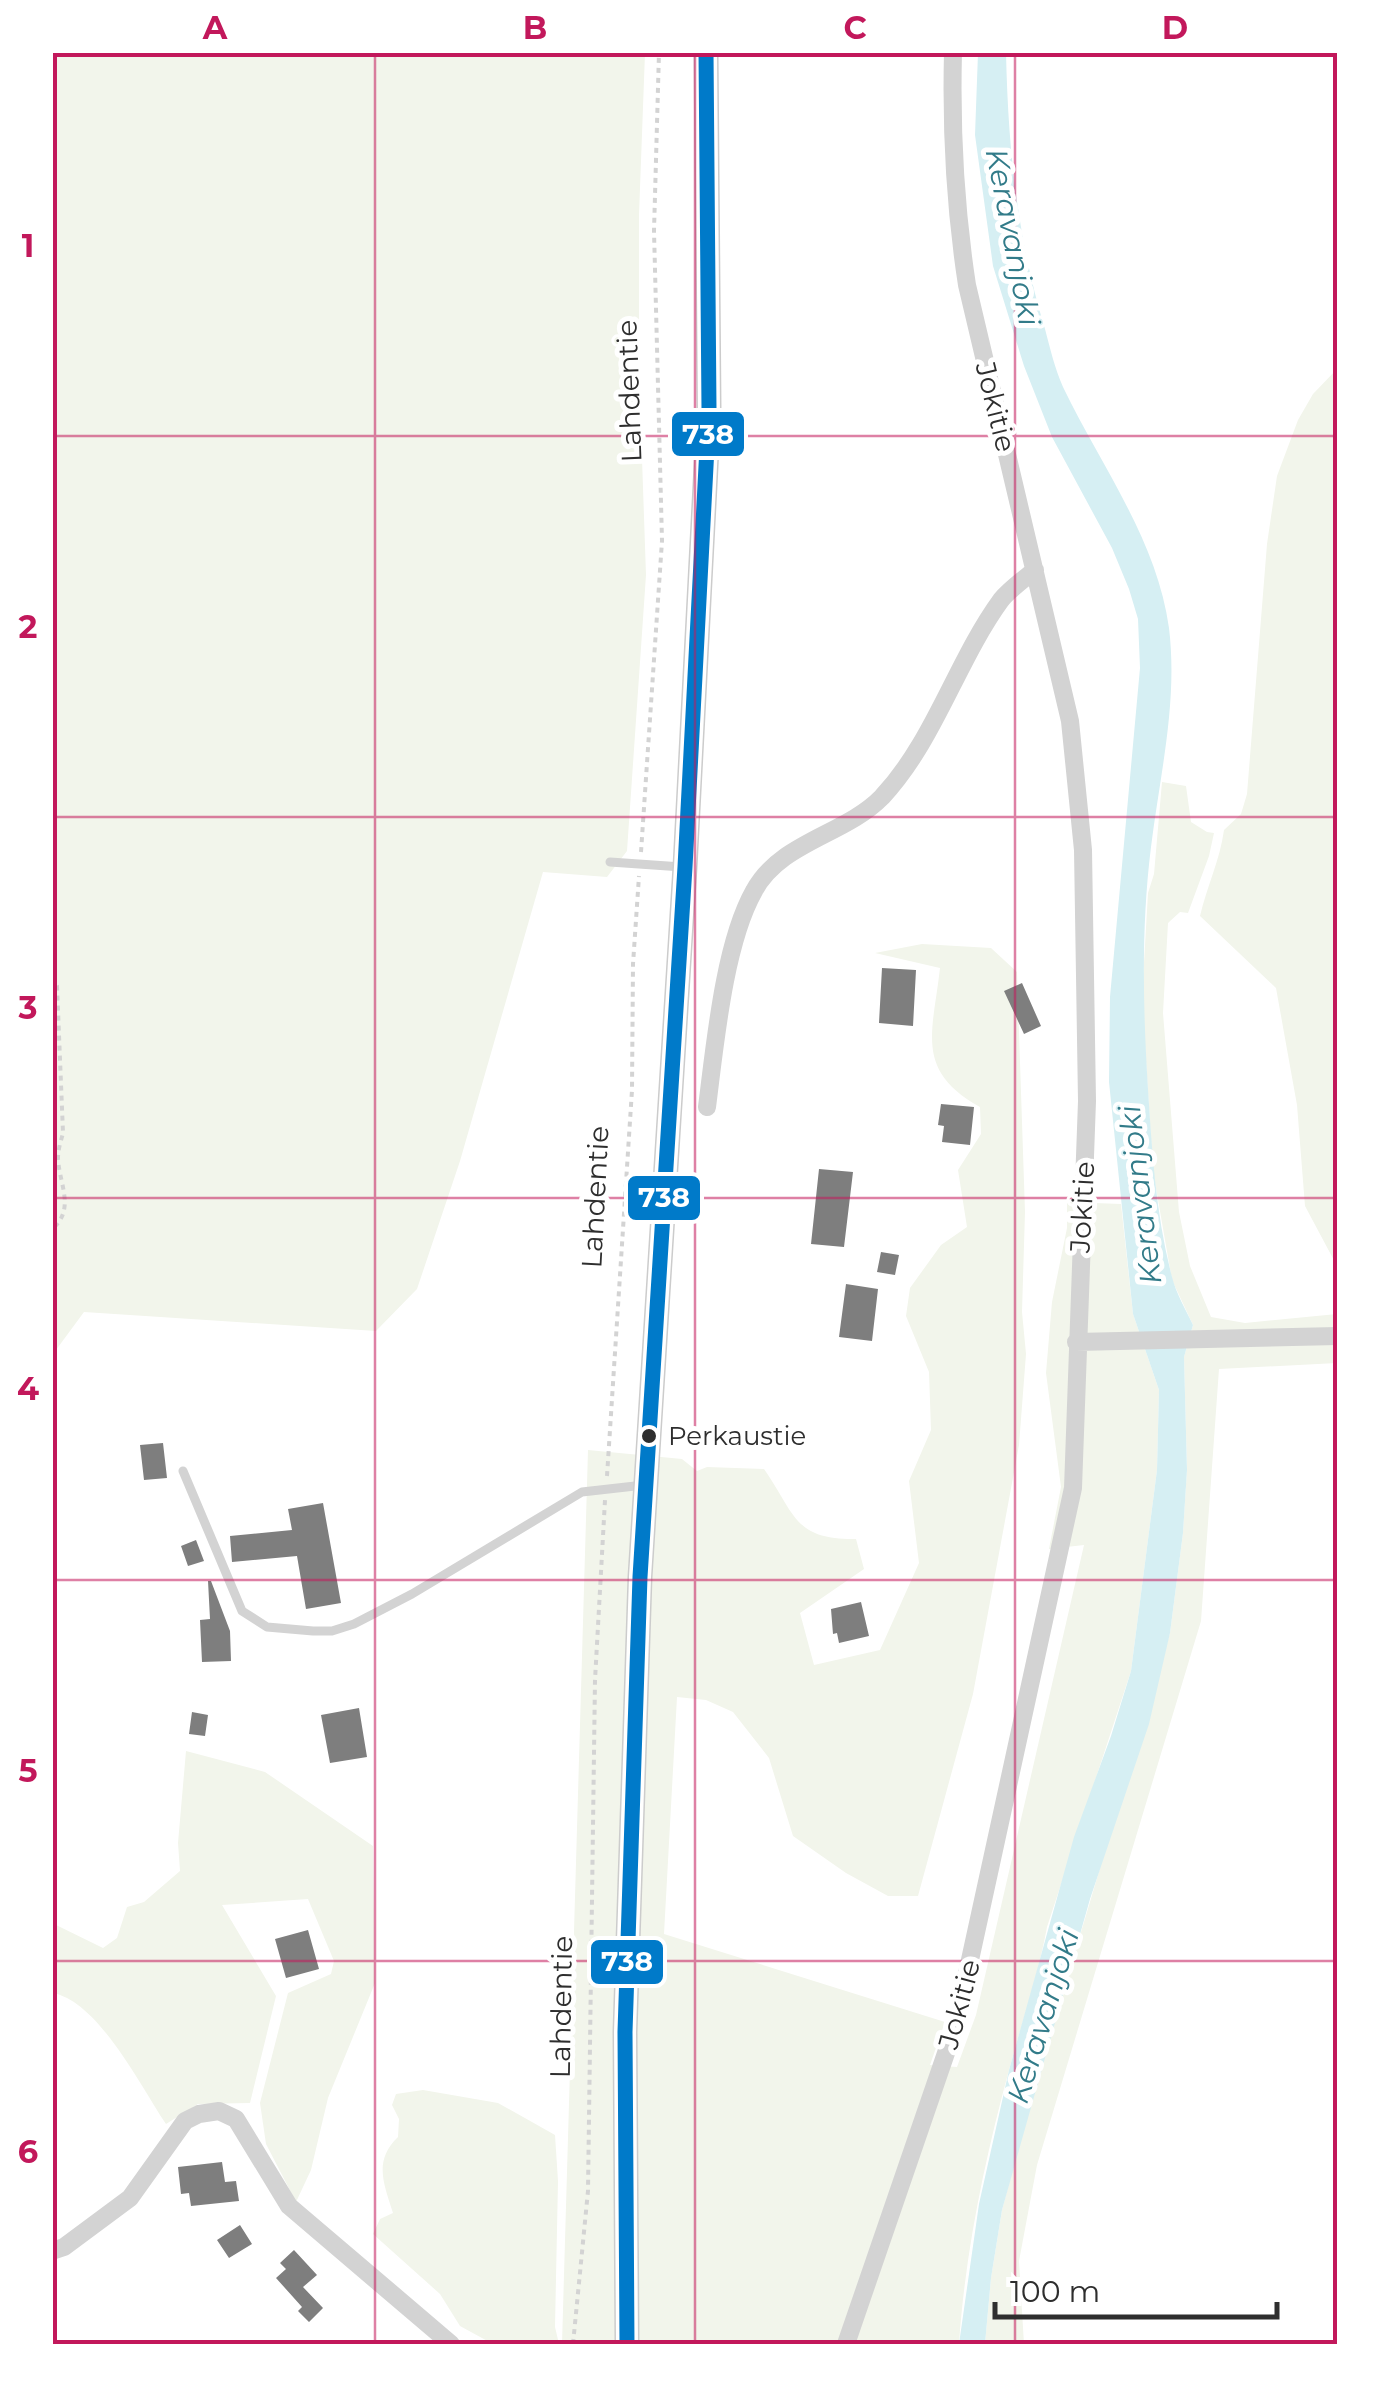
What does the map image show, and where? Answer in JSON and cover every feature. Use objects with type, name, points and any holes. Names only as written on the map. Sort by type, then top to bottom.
[{"type":"main road","points":[[628,2344],[625,2032],[640,1578],[685,868],[709,410],[706,52]]},
{"type":"street","name":"Jokitie","points":[[846,2344],[944,2061],[972,1959],[1002,1804],[1073,1488],[1087,1100],[1083,850],[1070,721],[967,286],[958,230],[951,136],[952,52]]},
{"type":"street","points":[[707,1107],[718,1022],[737,935],[756,886],[774,865],[858,818],[882,796],[912,757],[1002,598],[1036,570]]},
{"type":"street","points":[[1076,1342],[1338,1336]]},
{"type":"street","points":[[52,2251],[64,2247],[130,2198],[185,2122],[199,2114],[219,2111],[236,2119],[289,2206],[451,2344]]},
{"type":"lane","points":[[610,862],[685,868]]},
{"type":"lane","points":[[183,1472],[242,1611],[267,1627],[313,1631],[332,1631],[354,1624],[412,1594],[582,1492],[647,1484]]},
{"type":"path","name":"Lahdentie","points":[[572,2344],[588,2191],[595,1680],[632,1090],[633,964],[662,541],[662,426],[654,248],[659,52]]},
{"type":"path","points":[[52,977],[57,986],[63,1133],[58,1154],[67,1207],[62,1221],[52,1229]]},
{"type":"shaded area","points":[[53,53],[645,53],[639,371],[646,575],[627,851],[607,877],[543,872],[460,1161],[417,1289],[376,1331],[84,1312],[53,1354]]},
{"type":"shaded area","points":[[1337,369],[1337,1266],[1305,1206],[1297,1105],[1276,988],[1200,916],[1224,830],[1241,814],[1247,794],[1267,544],[1277,476],[1298,420],[1313,394]]},
{"type":"shaded area","points":[[1162,782],[1186,786],[1191,822],[1214,833],[1188,913],[1180,912],[1168,923],[1163,1013],[1179,1212],[1190,1266],[1211,1317],[1245,1323],[1337,1314],[1337,1363],[1219,1369],[1201,1621],[1037,2165],[1019,2261],[1024,2344],[985,2344],[1002,2210],[1170,1633],[1183,1533],[1187,1469],[1184,1357],[1193,1325],[1172,1280],[1153,1171],[1142,998],[1148,893],[1154,874]]},
{"type":"shaded area","points":[[922,944],[991,948],[1017,972],[1025,1212],[1022,1312],[1026,1354],[1019,1445],[973,1694],[918,1896],[888,1896],[793,1836],[769,1758],[733,1712],[706,1700],[677,1697],[664,1934],[945,2022],[930,2065],[957,2067],[976,2015],[1084,1545],[1049,1549],[1061,1487],[1046,1373],[1052,1302],[1067,1228],[1067,1202],[1121,1204],[1133,1314],[1159,1390],[1157,1470],[1131,1671],[1047,1927],[1000,2103],[971,2241],[959,2344],[562,2344],[588,1450],[682,1459],[697,1471],[707,1467],[764,1469],[790,1511],[807,1529],[819,1535],[856,1539],[864,1569],[800,1613],[814,1665],[880,1650],[919,1563],[909,1481],[931,1430],[929,1372],[906,1316],[910,1288],[941,1245],[967,1227],[958,1170],[981,1134],[980,1107],[959,1093],[936,1064],[932,1030],[940,968],[875,953]]},
{"type":"shaded area","points":[[186,1751],[265,1772],[373,1846],[375,1983],[328,2098],[311,2170],[296,2202],[266,2144],[260,2103],[288,1993],[331,1974],[334,1961],[308,1899],[222,1905],[276,1996],[250,2103],[198,2104],[166,2124],[102,2029],[87,2012],[53,1993],[52,1923],[103,1948],[117,1938],[127,1907],[144,1902],[180,1871],[178,1843]]},
{"type":"shaded area","points":[[423,2090],[498,2103],[555,2135],[555,2327],[559,2344],[493,2344],[460,2326],[440,2294],[373,2234],[380,2219],[393,2213],[383,2173],[385,2155],[398,2137],[399,2119],[392,2105],[396,2094]]},
{"type":"water","name":"Keravanjoki","points":[[1006,52],[1012,157],[1035,295],[1063,387],[1126,504],[1153,564],[1169,628],[1170,711],[1146,907],[1145,1029],[1153,1160],[1162,1231],[1174,1283],[1193,1325],[1184,1357],[1187,1470],[1170,1633],[1149,1724],[1090,1899],[1002,2210],[985,2344],[959,2344],[979,2204],[1009,2070],[1074,1837],[1131,1671],[1157,1470],[1159,1390],[1133,1314],[1109,1082],[1110,997],[1140,668],[1138,619],[1112,548],[1052,437],[1024,366],[993,266],[975,135],[978,53]]},
{"type":"building","points":[[882,968],[916,970],[913,1026],[879,1023]]},
{"type":"building","points":[[1022,983],[1041,1026],[1024,1034],[1004,991]]},
{"type":"building","points":[[941,1104],[974,1107],[970,1145],[942,1142],[944,1126],[938,1125]]},
{"type":"building","points":[[819,1169],[853,1172],[844,1247],[811,1244]]},
{"type":"building","points":[[881,1252],[899,1255],[895,1275],[877,1272]]},
{"type":"building","points":[[846,1284],[878,1289],[872,1341],[839,1337]]},
{"type":"building","points":[[163,1443],[167,1478],[144,1480],[140,1445]]},
{"type":"building","points":[[323,1503],[341,1603],[306,1609],[297,1556],[232,1562],[230,1536],[292,1530],[288,1509]]},
{"type":"building","points":[[196,1540],[204,1561],[188,1566],[181,1546]]},
{"type":"building","points":[[208,1581],[230,1631],[231,1661],[202,1662],[200,1620],[210,1619]]},
{"type":"building","points":[[861,1602],[869,1636],[839,1643],[837,1633],[833,1634],[831,1609]]},
{"type":"building","points":[[359,1708],[367,1757],[330,1763],[321,1715]]},
{"type":"building","points":[[192,1712],[208,1715],[205,1736],[189,1734]]},
{"type":"building","points":[[308,1930],[319,1969],[286,1978],[275,1939]]},
{"type":"building","points":[[222,2162],[225,2182],[236,2181],[239,2201],[191,2206],[189,2193],[181,2194],[178,2167]]},
{"type":"building","points":[[240,2225],[252,2244],[229,2258],[217,2240]]},
{"type":"building","points":[[294,2250],[317,2275],[303,2287],[323,2308],[309,2322],[298,2311],[302,2307],[276,2278],[286,2269],[280,2263]]},
{"type":"transit line","name":"738","points":[[627,2344],[625,2032],[640,1577],[685,867],[709,409],[706,52]]},
{"type":"place","name":"Perkaustie","points":[[649,1436]]}]
